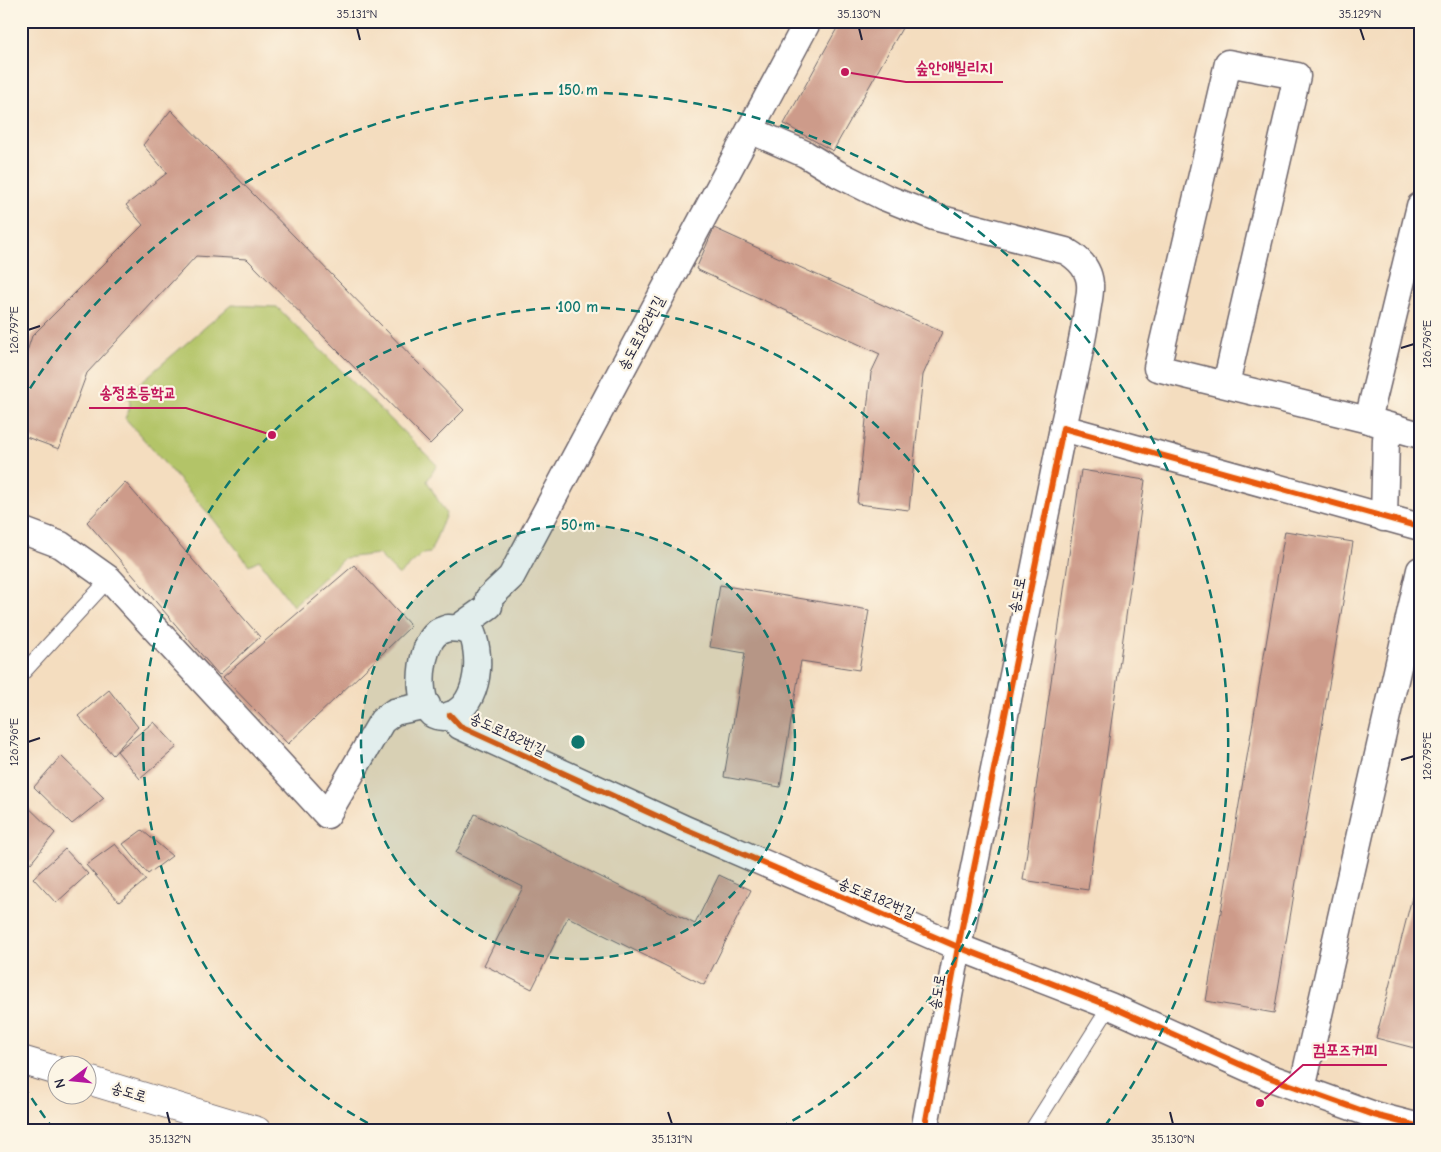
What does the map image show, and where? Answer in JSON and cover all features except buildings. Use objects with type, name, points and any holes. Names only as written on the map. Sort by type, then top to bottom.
[{"type":"main road","points":[[21,1060],[48,1067]]},
{"type":"main road","name":"송도로","points":[[98,1083],[250,1130]]},
{"type":"street","name":"송도로182번길","points":[[458,628],[489,606],[489,598],[511,577],[808,21]]},
{"type":"street","points":[[1226,384],[1297,76],[1228,63],[1157,368],[1368,420],[1408,432]]},
{"type":"street","name":"송도로","points":[[750,130],[805,154],[838,174],[884,197],[934,217],[1066,251],[1078,259],[1087,272],[1090,284],[1063,428],[958,947],[924,1131]]},
{"type":"street","points":[[1368,420],[1420,206]]},
{"type":"street","points":[[1063,428],[1420,527]]},
{"type":"street","points":[[1384,518],[1386,439],[1408,432]]},
{"type":"street","points":[[21,530],[61,545],[109,579],[327,815],[382,721],[394,712],[426,706]]},
{"type":"street","points":[[1302,1089],[1420,570]]},
{"type":"street","points":[[458,628],[472,633],[477,644],[476,680],[461,710],[444,718],[432,714],[426,706],[422,695],[422,678],[426,652],[432,638],[438,631],[458,628]]},
{"type":"street","name":"송도로182번길","points":[[450,716],[460,726],[685,830],[958,947],[1110,1006],[1268,1077],[1374,1115],[1420,1127]]},
{"type":"lane","points":[[21,675],[109,579]]},
{"type":"lane","points":[[1031,1131],[1110,1006]]},
{"type":"green space","points":[[231,305],[277,307],[437,465],[427,481],[446,514],[430,553],[422,554],[399,575],[378,554],[344,558],[293,606],[259,560],[249,565],[214,520],[125,418],[130,406],[127,394]]},
{"type":"cycle path","points":[[924,1131],[958,947],[1063,428],[1420,527]]},
{"type":"cycle path","points":[[450,715],[460,726],[685,829],[958,947],[1110,1006],[1268,1077],[1374,1115],[1420,1127]]},
{"type":"place","name":"숲안애빌리지","points":[[845,72]]},
{"type":"place","name":"송정초등학교","points":[[272,435]]},
{"type":"place","name":"컴포즈커피","points":[[1260,1103]]}]
